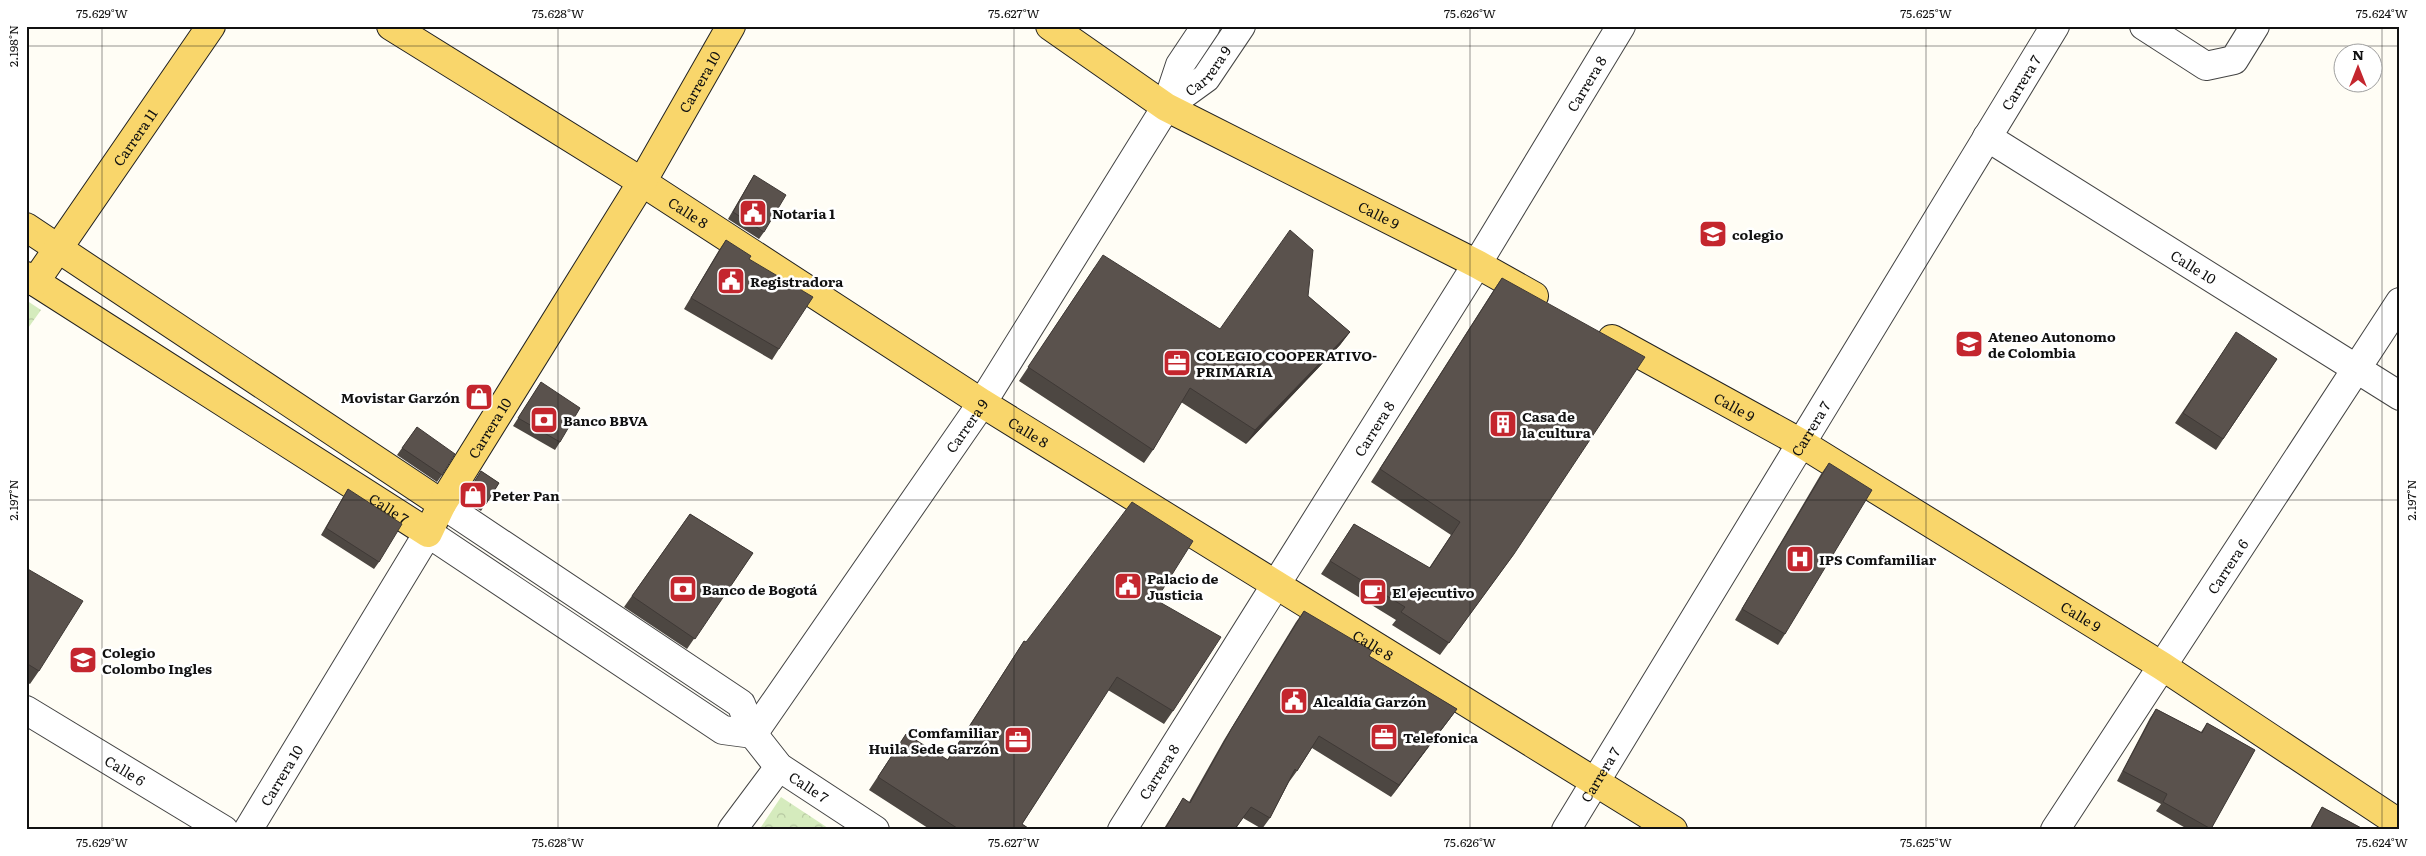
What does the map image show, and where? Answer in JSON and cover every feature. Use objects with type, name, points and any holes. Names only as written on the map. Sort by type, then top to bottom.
[{"type":"main road","name":"Carrera 11","points":[[30,279],[57,246],[210,26]]},
{"type":"main road","name":"Calle 8","points":[[391,26],[642,182],[982,403],[1672,830]]},
{"type":"main road","name":"Carrera 10","points":[[428,533],[442,504],[642,182],[731,26]]},
{"type":"main road","name":"Calle 9","points":[[1050,26],[1166,107],[1477,264],[1554,307]]},
{"type":"main road","name":"Calle 7","points":[[26,227],[442,504]]},
{"type":"main road","name":"Calle 7","points":[[30,279],[428,533]]},
{"type":"main road","name":"Calle 9","points":[[1588,326],[1801,443],[2162,666],[2400,824]]},
{"type":"street","name":"Carrera 9","points":[[753,734],[982,403],[1166,107],[1180,64],[1206,26]]},
{"type":"street","name":"Carrera 9","points":[[1166,107],[1206,78],[1241,26]]},
{"type":"street","name":"Carrera 8","points":[[1122,830],[1477,264],[1621,26]]},
{"type":"street","name":"Carrera 7","points":[[1566,830],[2054,26]]},
{"type":"street","points":[[2144,26],[2206,66],[2234,60],[2255,26]]},
{"type":"street","name":"Calle 10","points":[[1987,138],[2400,396]]},
{"type":"street","name":"Carrera 6","points":[[2055,830],[2400,302]]},
{"type":"street","name":"Calle 7","points":[[442,504],[741,704],[753,734],[779,767],[875,830]]},
{"type":"street","name":"Calle 7","points":[[428,533],[723,730],[753,734]]},
{"type":"street","name":"Carrera 10","points":[[248,830],[428,533]]},
{"type":"street","name":"Calle 6","points":[[26,710],[224,830]]},
{"type":"street","points":[[732,830],[779,767]]},
{"type":"green space","points":[[26,300],[41,310],[26,331]]},
{"type":"green space","points":[[781,797],[831,830],[759,830]]},
{"type":"building","name":"Notaria 1","points":[[754,175],[786,195],[764,232],[733,212]]},
{"type":"building","name":"COLEGIO COOPERATIVO- PRIMARIA","points":[[1290,230],[1313,250],[1308,296],[1350,332],[1255,430],[1190,388],[1153,450],[1028,367],[1103,255],[1220,329]]},
{"type":"building","name":"Registradora","points":[[726,240],[751,256],[749,259],[813,297],[779,349],[691,298]]},
{"type":"building","name":"Casa de la cultura","points":[[1502,278],[1645,357],[1514,554],[1449,643],[1401,612],[1405,607],[1330,561],[1354,524],[1430,568],[1460,522],[1380,469]]},
{"type":"building","points":[[2236,332],[2277,359],[2223,439],[2183,413]]},
{"type":"building","name":"Banco BBVA","points":[[541,382],[580,408],[560,442],[518,418]]},
{"type":"building","points":[[417,427],[455,454],[442,475],[402,448]]},
{"type":"building","name":"IPS Comfamiliar","points":[[1829,463],[1872,490],[1785,634],[1742,609]]},
{"type":"building","points":[[481,471],[499,483],[486,504],[468,492]]},
{"type":"building","points":[[348,489],[402,524],[379,562],[326,528]]},
{"type":"building","points":[[1132,502],[1193,541],[1156,600],[1221,637],[1173,711],[1117,677],[1022,824],[1031,830],[960,830],[878,777],[906,734],[948,760],[1024,641],[1026,642]]},
{"type":"building","name":"Banco de Bogotá","points":[[690,514],[753,553],[695,639],[632,596]]},
{"type":"building","points":[[26,568],[83,601],[39,671],[26,663]]},
{"type":"building","points":[[1304,611],[1372,651],[1369,656],[1457,709],[1399,785],[1319,736],[1297,771],[1295,769],[1270,818],[1251,807],[1234,830],[1165,829],[1183,798],[1190,803],[1232,728]]},
{"type":"building","points":[[2156,709],[2202,733],[2207,723],[2255,750],[2211,829],[2163,802],[2167,794],[2123,771]]},
{"type":"building","points":[[2322,807],[2365,830],[2310,830]]},
{"type":"place","name":"Notaria 1","points":[[753,213]]},
{"type":"place","name":"colegio","points":[[1713,234]]},
{"type":"place","name":"Registradora","points":[[731,281]]},
{"type":"place","name":"Ateneo Autonomo de Colombia","points":[[1969,344]]},
{"type":"place","name":"COLEGIO COOPERATIVO- PRIMARIA","points":[[1177,363]]},
{"type":"place","name":"Movistar Garzón","points":[[479,397]]},
{"type":"place","name":"Banco BBVA","points":[[544,420]]},
{"type":"place","name":"Casa de la cultura","points":[[1503,424]]},
{"type":"place","name":"Peter Pan","points":[[473,495]]},
{"type":"place","name":"IPS Comfamiliar","points":[[1800,559]]},
{"type":"place","name":"Palacio de Justicia","points":[[1128,586]]},
{"type":"place","name":"Banco de Bogotá","points":[[683,589]]},
{"type":"place","name":"El ejecutivo","points":[[1373,592]]},
{"type":"place","name":"Colegio Colombo Ingles","points":[[83,660]]},
{"type":"place","name":"Alcaldía Garzón","points":[[1294,701]]},
{"type":"place","name":"Telefonica","points":[[1384,737]]},
{"type":"place","name":"Comfamiliar Huila Sede Garzón","points":[[1018,740]]}]
